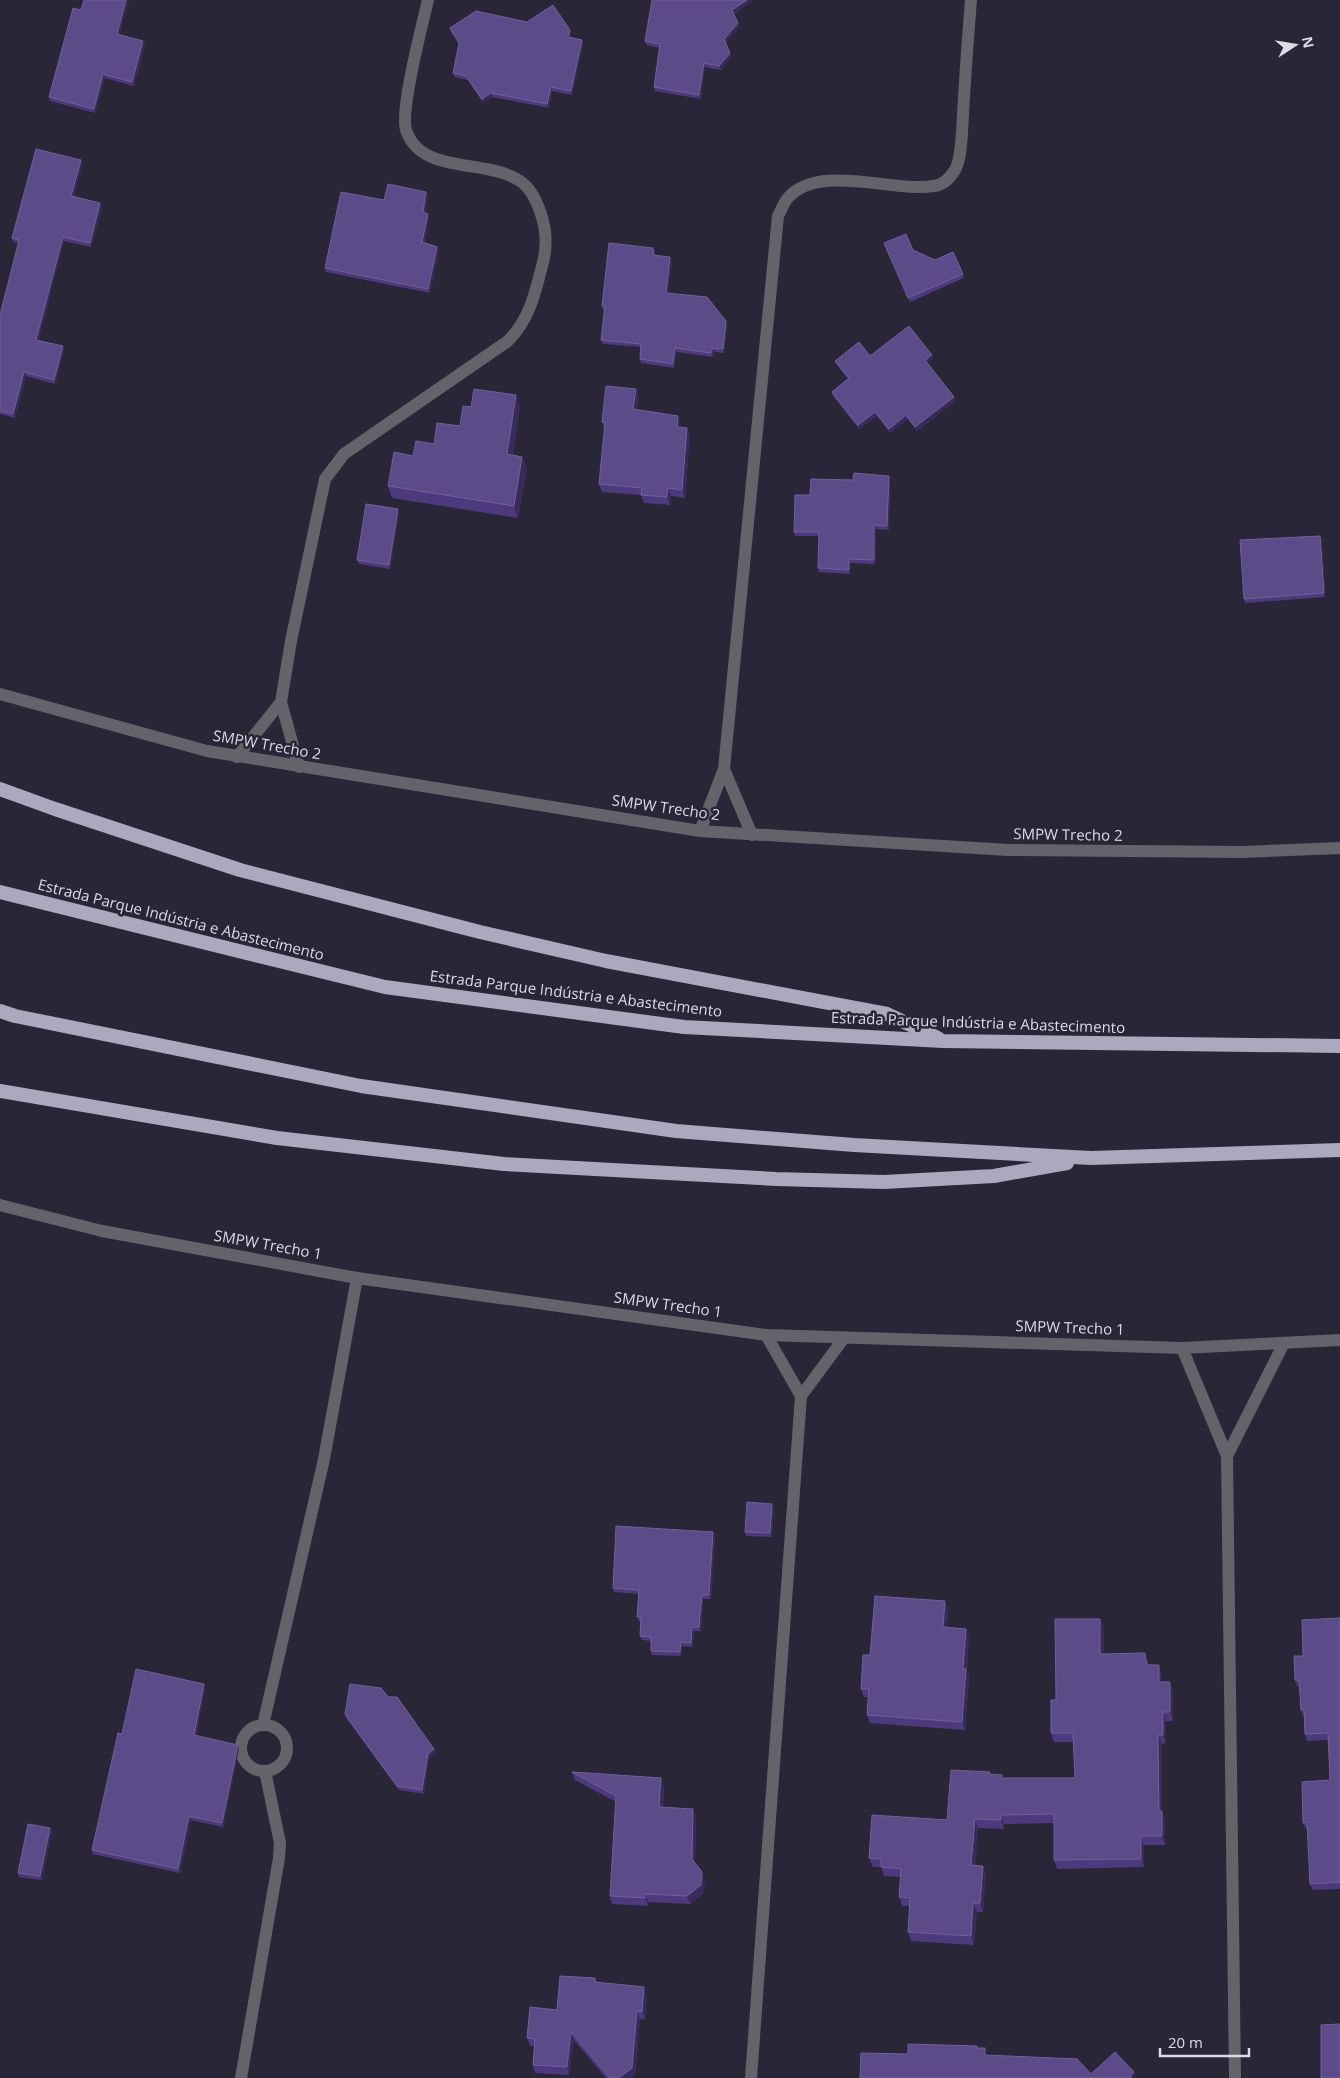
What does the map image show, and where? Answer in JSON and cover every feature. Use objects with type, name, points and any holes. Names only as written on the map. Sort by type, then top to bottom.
[{"type":"highway","points":[[0,789],[240,870],[480,932],[596,959],[887,1014],[943,1041]]},
{"type":"highway","name":"Estrada Parque Indústria e Abastecimento","points":[[0,892],[385,987],[684,1027],[943,1041],[1340,1046]]},
{"type":"highway","points":[[0,1011],[15,1016],[361,1086],[676,1130],[854,1145],[1091,1158],[1340,1150]]},
{"type":"highway","points":[[0,1092],[277,1138],[513,1165],[776,1180],[884,1182],[994,1176],[1091,1158]]},
{"type":"street","points":[[299,767],[281,702],[291,641],[325,480],[344,454],[508,341],[520,329],[534,299],[545,255],[544,223],[538,205],[528,188],[520,181],[506,174],[436,159],[424,154],[410,138],[406,130],[405,108],[428,0]]},
{"type":"street","points":[[700,831],[724,769],[778,216],[786,199],[799,189],[817,182],[837,181],[936,186],[946,181],[956,169],[960,145],[971,0]]},
{"type":"street","name":"SMPW Trecho 2","points":[[0,694],[207,751],[237,757],[700,831],[1008,850],[1242,852],[1340,848]]},
{"type":"street","points":[[237,757],[281,702]]},
{"type":"street","points":[[724,769],[752,835]]},
{"type":"street","name":"SMPW Trecho 1","points":[[0,1205],[102,1231],[357,1278],[766,1335],[1182,1348],[1340,1340]]},
{"type":"street","points":[[263,1725],[324,1459],[357,1278]]},
{"type":"street","points":[[766,1335],[801,1396]]},
{"type":"street","points":[[751,2078],[801,1396],[844,1338]]},
{"type":"street","points":[[1227,1456],[1284,1343]]},
{"type":"street","points":[[1182,1348],[1227,1456],[1236,2078]]},
{"type":"street","points":[[263,1725],[272,1726],[279,1731],[285,1738],[286,1747],[285,1756],[281,1764],[274,1769],[265,1771],[256,1770],[248,1765],[243,1758],[241,1749],[242,1740],[247,1732],[254,1727],[263,1725]]},
{"type":"street","points":[[241,2078],[279,1858],[280,1844],[265,1771]]},
{"type":"building","points":[[84,0],[126,0],[117,34],[143,41],[132,82],[103,74],[94,109],[49,97],[73,8],[81,10]]},
{"type":"building","points":[[652,0],[747,0],[732,10],[738,23],[724,39],[730,53],[719,66],[704,63],[699,95],[654,87],[660,44],[645,41]]},
{"type":"building","points":[[553,5],[570,30],[568,37],[582,40],[571,91],[551,87],[547,104],[491,93],[482,99],[466,76],[453,73],[459,43],[450,28],[476,11],[527,22]]},
{"type":"building","points":[[36,149],[81,160],[71,196],[100,203],[90,243],[63,237],[36,340],[63,346],[54,380],[24,372],[13,414],[0,411],[0,315],[19,240],[12,238]]},
{"type":"building","points":[[388,184],[426,192],[423,212],[428,214],[422,242],[437,247],[428,289],[325,268],[341,192],[384,200]]},
{"type":"building","points":[[906,234],[913,250],[935,260],[953,252],[963,274],[908,298],[884,243]]},
{"type":"building","points":[[609,243],[653,248],[653,255],[670,257],[666,293],[707,297],[726,321],[723,349],[713,348],[711,353],[675,348],[673,364],[640,359],[641,344],[601,340],[605,306],[602,306]]},
{"type":"building","points":[[909,326],[932,355],[925,360],[954,397],[915,427],[906,415],[889,429],[875,412],[858,425],[832,392],[849,378],[835,361],[859,342],[870,356]]},
{"type":"building","points":[[606,386],[636,389],[633,409],[678,416],[677,427],[687,428],[682,490],[668,488],[667,497],[641,495],[642,488],[599,484],[605,422],[602,422]]},
{"type":"building","points":[[474,389],[516,395],[507,454],[522,457],[514,506],[388,486],[394,452],[413,456],[416,441],[434,444],[437,423],[460,426],[463,406],[471,407]]},
{"type":"building","points":[[854,473],[889,476],[887,526],[874,525],[874,560],[849,559],[849,570],[818,568],[819,532],[794,532],[795,495],[810,495],[811,479],[853,480]]},
{"type":"building","points":[[366,504],[398,509],[389,565],[357,560]]},
{"type":"building","points":[[1320,536],[1324,593],[1244,599],[1240,540]]},
{"type":"building","points":[[747,1502],[772,1504],[770,1533],[745,1532]]},
{"type":"building","points":[[616,1526],[713,1532],[709,1595],[702,1595],[699,1627],[692,1627],[691,1643],[681,1642],[680,1652],[651,1651],[651,1637],[640,1636],[641,1617],[637,1617],[639,1590],[613,1588]]},
{"type":"building","points":[[875,1596],[945,1601],[943,1627],[966,1629],[963,1669],[966,1669],[962,1722],[867,1715],[869,1689],[861,1689],[863,1655],[870,1655]]},
{"type":"building","points":[[1340,1618],[1340,1882],[1310,1884],[1307,1822],[1303,1823],[1302,1782],[1330,1780],[1328,1733],[1305,1734],[1304,1709],[1301,1710],[1299,1680],[1295,1680],[1294,1656],[1303,1656],[1302,1620]]},
{"type":"building","points":[[1055,1619],[1100,1619],[1100,1654],[1145,1653],[1147,1665],[1159,1665],[1159,1682],[1170,1682],[1170,1712],[1163,1712],[1163,1735],[1158,1735],[1159,1811],[1162,1811],[1162,1836],[1141,1836],[1141,1859],[1054,1860],[1054,1814],[1001,1815],[1001,1820],[975,1819],[971,1865],[983,1866],[980,1903],[973,1903],[971,1936],[908,1932],[910,1898],[899,1897],[901,1869],[881,1867],[881,1859],[869,1858],[872,1815],[947,1820],[951,1770],[990,1772],[989,1774],[1002,1775],[1002,1778],[1075,1778],[1073,1733],[1051,1733],[1051,1700],[1056,1700]]},
{"type":"building","points":[[136,1669],[204,1684],[194,1735],[238,1745],[222,1823],[189,1816],[178,1869],[92,1850],[118,1733],[122,1734]]},
{"type":"building","points":[[350,1684],[381,1688],[388,1697],[397,1697],[434,1749],[428,1754],[422,1790],[397,1786],[345,1714]]},
{"type":"building","points":[[572,1772],[661,1778],[659,1807],[693,1809],[692,1859],[702,1872],[701,1885],[687,1896],[645,1894],[645,1898],[610,1896],[616,1796]]},
{"type":"building","points":[[28,1824],[50,1828],[40,1876],[18,1873]]},
{"type":"building","points":[[560,1976],[595,1978],[595,1982],[644,1987],[642,2012],[637,2011],[632,2068],[619,2078],[610,2078],[571,2032],[567,2067],[533,2065],[535,2039],[527,2038],[530,2007],[557,2010]]},
{"type":"building","points":[[1340,2024],[1340,2078],[1321,2078],[1321,2025]]},
{"type":"building","points":[[908,2044],[977,2046],[977,2048],[985,2048],[985,2055],[1077,2059],[1091,2074],[1115,2052],[1134,2072],[1130,2076],[1132,2078],[860,2078],[861,2053],[908,2054]]}]
